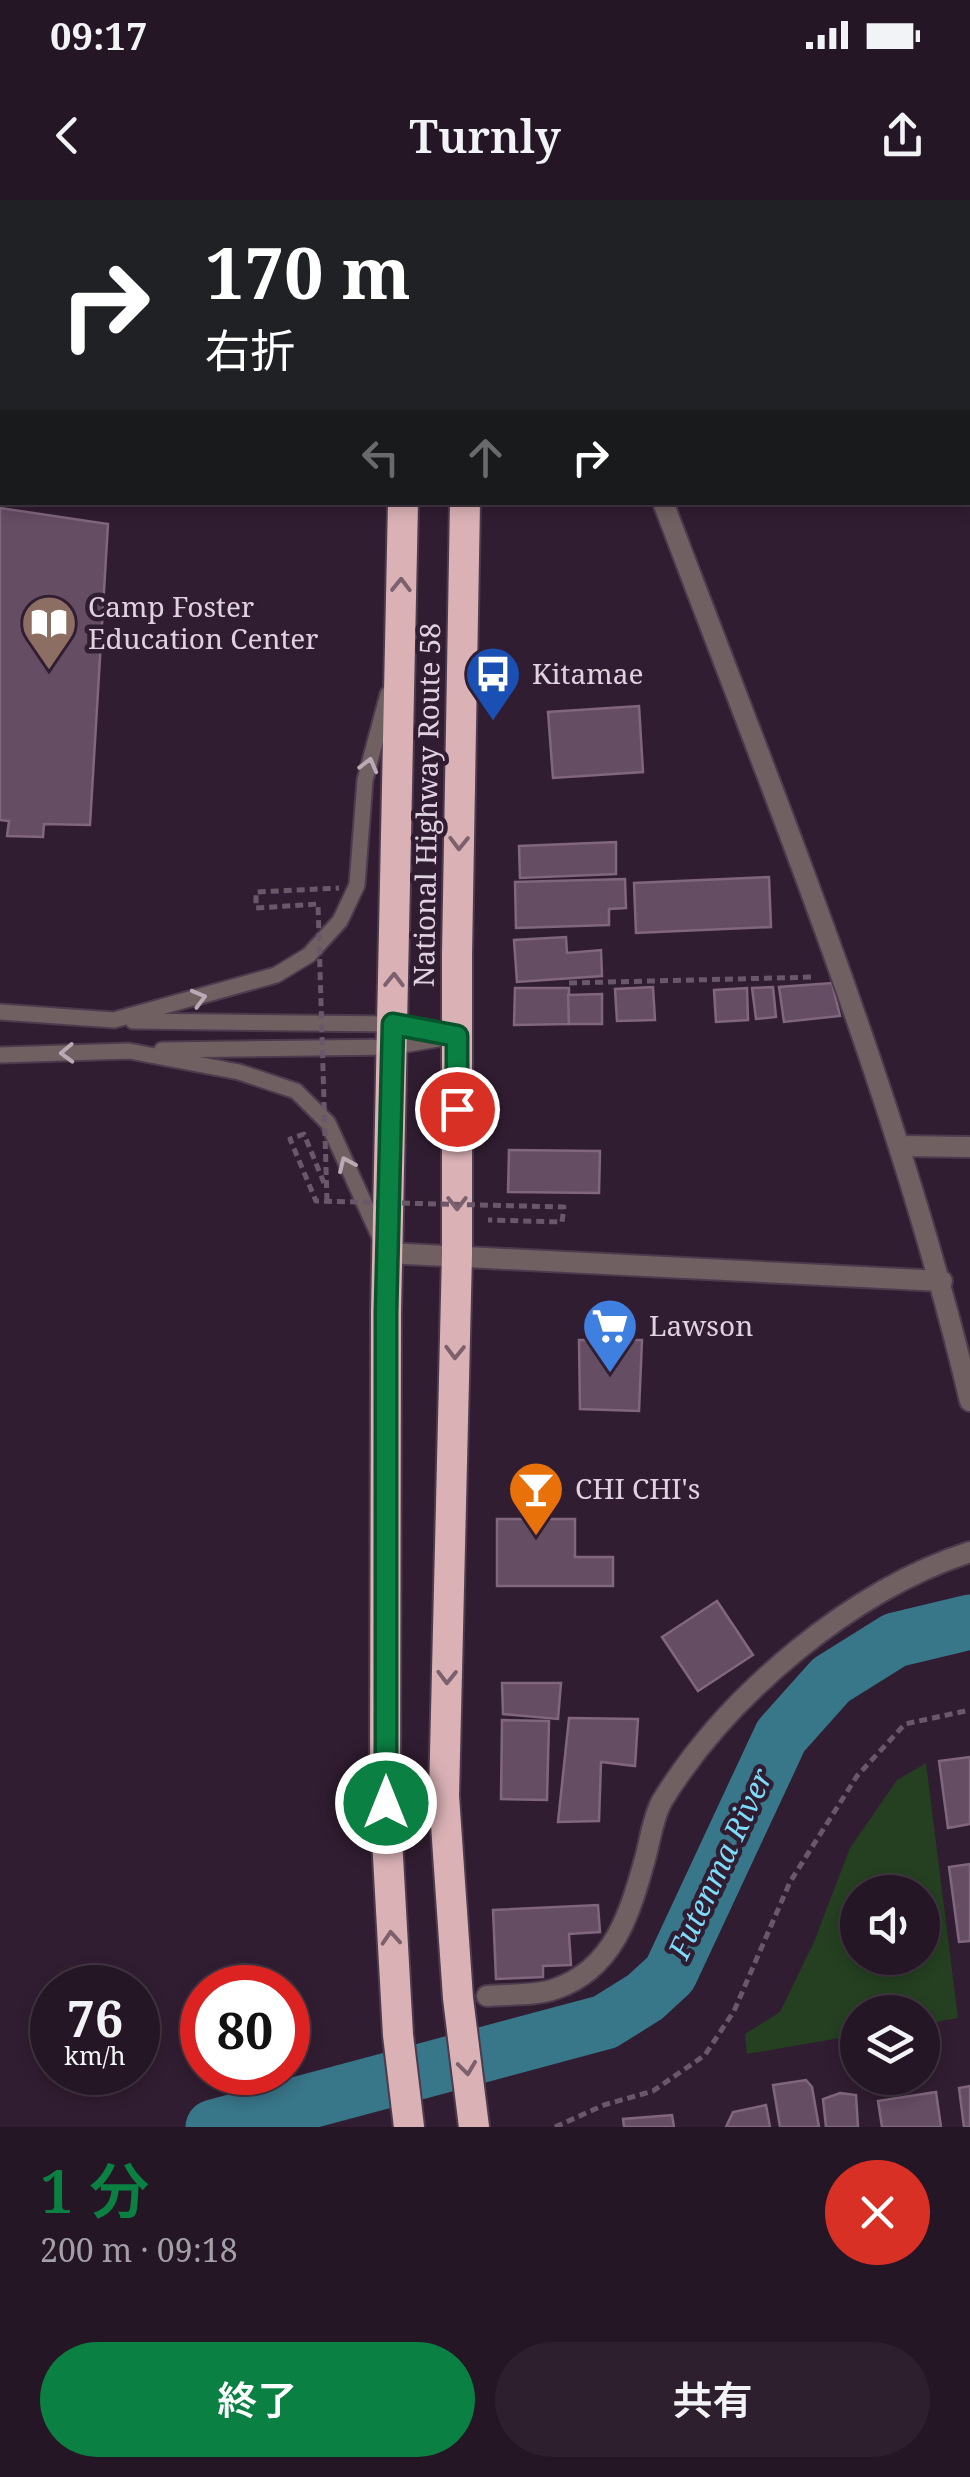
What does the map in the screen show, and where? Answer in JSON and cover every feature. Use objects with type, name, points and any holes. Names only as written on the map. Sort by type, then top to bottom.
[{"type":"highway","name":"National Highway Route 58","points":[[403,505],[387,1253],[386,1803],[398,2035],[408,2127]]},
{"type":"highway","name":"National Highway Route 58","points":[[465,505],[457,1254],[444,1796],[473,2122]]},
{"type":"street","points":[[664,505],[902,1146],[942,1281],[970,1402]]},
{"type":"street","points":[[902,1146],[970,1146]]},
{"type":"street","points":[[387,1253],[942,1281]]},
{"type":"street","points":[[487,1996],[553,1990],[586,1974],[613,1947],[631,1909],[660,1804],[703,1744],[767,1677],[858,1605],[922,1568],[970,1552]]},
{"type":"lane","points":[[114,1020],[276,975],[309,955],[340,920],[356,884],[365,780],[399,657]]},
{"type":"lane","points":[[0,1012],[393,1036]]},
{"type":"lane","points":[[0,1055],[457,1036]]},
{"type":"lane","points":[[129,1051],[239,1072],[296,1091],[328,1124],[387,1253]]},
{"type":"path","points":[[327,1201],[318,904],[256,908],[256,892],[338,888]]},
{"type":"path","points":[[569,983],[842,976]]},
{"type":"path","points":[[324,1184],[304,1134],[290,1139],[316,1200],[564,1207],[562,1222],[488,1220]]},
{"type":"path","points":[[555,2127],[604,2105],[653,2091],[705,2055],[734,2011],[790,1882],[856,1776],[906,1724],[970,1710]]},
{"type":"green space","points":[[926,1763],[958,2018],[940,2021],[940,1995],[840,1995],[840,2038],[747,2054],[745,2034],[780,2012],[814,1942],[850,1848],[897,1780]]},
{"type":"building","name":"Camp Foster Education Center","points":[[0,508],[108,524],[90,825],[44,824],[43,837],[7,836],[9,821],[0,820]]},
{"type":"building","points":[[639,706],[643,772],[553,778],[548,712]]},
{"type":"building","points":[[616,842],[616,874],[520,878],[519,846]]},
{"type":"building","points":[[769,877],[771,927],[636,933],[634,883]]},
{"type":"building","points":[[625,879],[626,908],[609,909],[609,925],[516,928],[515,882]]},
{"type":"building","points":[[566,937],[567,953],[601,950],[602,976],[517,982],[514,940]]},
{"type":"building","points":[[832,983],[840,1016],[784,1022],[779,987]]},
{"type":"building","points":[[653,987],[655,1020],[617,1021],[615,989]]},
{"type":"building","points":[[773,987],[776,1017],[756,1019],[752,988]]},
{"type":"building","points":[[515,988],[569,988],[569,1024],[514,1025]]},
{"type":"building","points":[[747,988],[748,1020],[716,1022],[714,990]]},
{"type":"building","points":[[602,994],[602,1024],[569,1024],[568,995]]},
{"type":"building","points":[[509,1150],[600,1151],[599,1193],[508,1192]]},
{"type":"building","name":"Lawson","points":[[579,1340],[642,1340],[639,1411],[580,1409]]},
{"type":"building","name":"CHI CHI's","points":[[497,1519],[575,1519],[575,1557],[613,1557],[613,1586],[497,1586]]},
{"type":"building","points":[[717,1601],[753,1655],[698,1691],[662,1637]]},
{"type":"building","points":[[502,1683],[561,1683],[558,1719],[503,1714]]},
{"type":"building","points":[[569,1718],[638,1719],[635,1766],[601,1762],[599,1821],[558,1822]]},
{"type":"building","points":[[502,1720],[549,1721],[547,1800],[501,1799]]},
{"type":"building","points":[[970,1757],[970,1824],[948,1828],[939,1761]]},
{"type":"building","points":[[970,1864],[970,1941],[959,1942],[949,1867]]},
{"type":"building","points":[[598,1905],[600,1932],[569,1934],[571,1965],[543,1966],[543,1977],[496,1979],[493,1910]]},
{"type":"building","points":[[806,2080],[812,2087],[819,2127],[780,2127],[773,2085]]},
{"type":"building","points":[[970,2086],[970,2127],[964,2127],[959,2088]]},
{"type":"building","points":[[840,2093],[856,2095],[858,2127],[826,2127],[823,2099]]},
{"type":"building","points":[[936,2095],[941,2127],[882,2127],[878,2101]]},
{"type":"building","points":[[766,2105],[770,2127],[726,2127],[733,2112]]},
{"type":"building","points":[[672,2115],[674,2127],[624,2127],[623,2119]]},
{"type":"waterway","name":"Futenma River","points":[[213,2127],[605,2022],[645,1997],[670,1974],[781,1736],[831,1680],[895,1640],[970,1622]]},
{"type":"place","name":"Camp Foster Education Center","points":[[49,672]]},
{"type":"place","name":"Kitamae","points":[[493,723]]},
{"type":"place","name":"Lawson","points":[[610,1375]]},
{"type":"place","name":"CHI CHI's","points":[[536,1538]]},
{"type":"route","points":[[386,1803],[386,1312],[393,1024],[457,1036],[457,1109]]}]
